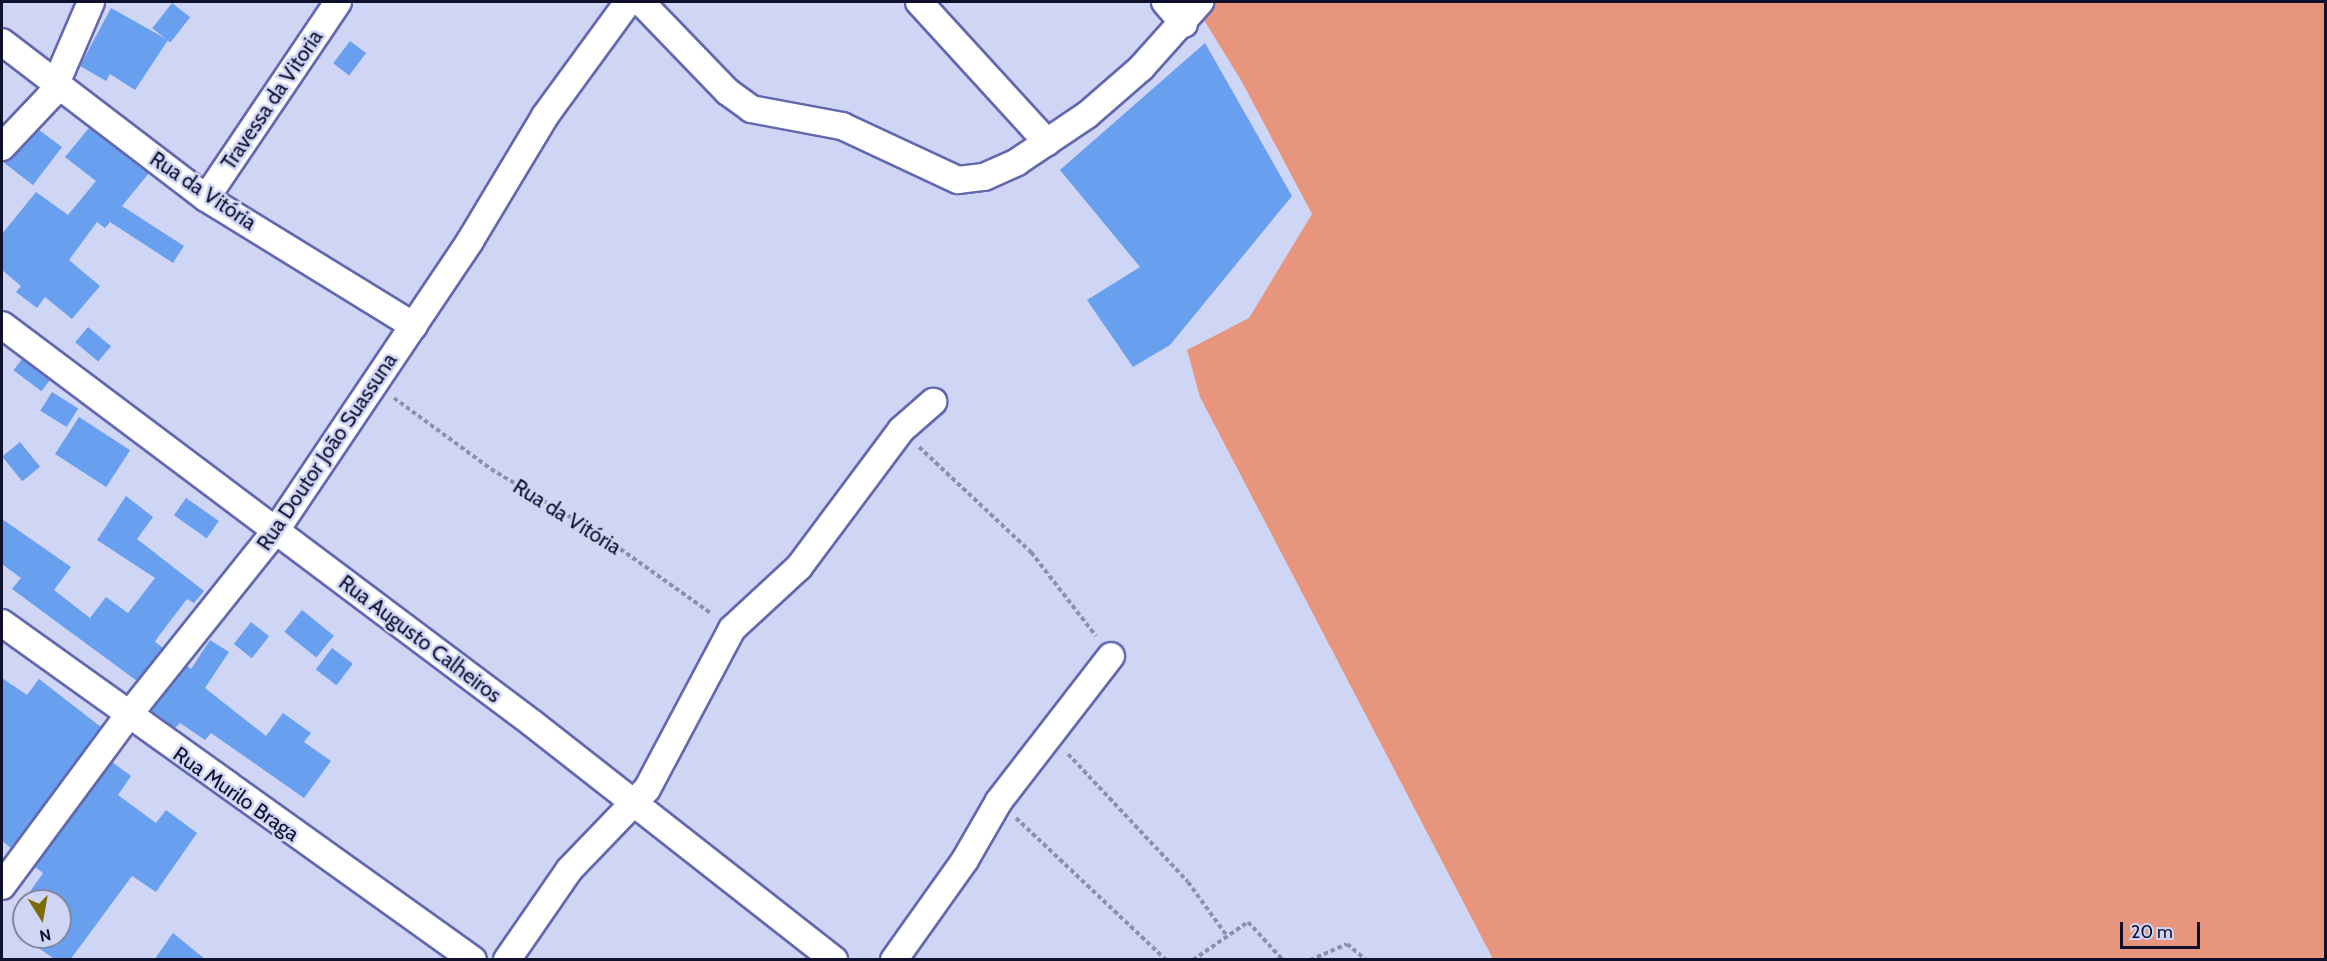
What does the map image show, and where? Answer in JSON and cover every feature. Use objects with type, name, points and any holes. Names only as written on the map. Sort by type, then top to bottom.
[{"type":"street","points":[[2,147],[51,95],[91,2]]},
{"type":"street","name":"Travessa da Vitoria","points":[[206,198],[338,2]]},
{"type":"street","name":"Rua Doutor João Suassuna","points":[[2,886],[128,717],[274,533],[414,326],[557,98],[628,2]]},
{"type":"street","points":[[641,2],[728,92],[751,109],[773,115],[842,126],[958,180],[984,177],[1047,142],[1087,115],[1184,24],[1200,2]]},
{"type":"street","points":[[919,2],[1047,142]]},
{"type":"street","points":[[1165,2],[1184,24]]},
{"type":"street","name":"Rua da Vitória","points":[[2,42],[206,198],[414,326]]},
{"type":"street","name":"Rua Augusto Calheiros","points":[[2,325],[274,533],[637,804],[834,960]]},
{"type":"street","points":[[507,960],[569,870],[637,804],[661,769],[690,702],[732,629],[799,567],[901,430],[933,402]]},
{"type":"street","name":"Rua Murilo Braga","points":[[2,623],[128,717],[473,960]]},
{"type":"street","points":[[894,960],[965,860],[999,801],[1111,656]]},
{"type":"path","name":"Rua da Vitória","points":[[373,384],[491,470],[602,536],[732,629]]},
{"type":"path","points":[[901,430],[1031,552],[1111,656]]},
{"type":"path","points":[[1048,735],[1188,882],[1227,936]]},
{"type":"path","points":[[999,801],[1166,960]]},
{"type":"path","points":[[1193,960],[1248,922],[1283,960]]},
{"type":"path","points":[[1310,960],[1347,944],[1366,960]]},
{"type":"shaded area","points":[[1193,2],[2325,2],[2325,959],[1493,959],[1200,397],[1187,350],[1249,318],[1312,214],[1242,82]]},
{"type":"building","points":[[172,3],[190,17],[170,42],[152,28]]},
{"type":"building","points":[[111,8],[168,40],[135,90],[110,74],[106,81],[80,66]]},
{"type":"building","points":[[350,41],[366,53],[349,75],[333,63]]},
{"type":"building","points":[[1205,43],[1292,196],[1170,345],[1133,367],[1087,300],[1140,267],[1060,170]]},
{"type":"building","points":[[89,128],[149,173],[122,206],[184,246],[173,263],[110,222],[105,228],[97,222],[69,260],[100,286],[72,319],[45,297],[37,308],[16,292],[21,286],[2,270],[2,234],[36,192],[68,215],[96,181],[65,157]]},
{"type":"building","points":[[39,130],[62,147],[33,185],[3,162],[13,157]]},
{"type":"building","points":[[88,327],[111,346],[98,362],[75,342]]},
{"type":"building","points":[[22,359],[50,380],[42,391],[14,370]]},
{"type":"building","points":[[52,392],[78,408],[67,427],[40,411]]},
{"type":"building","points":[[79,417],[130,450],[106,487],[55,454]]},
{"type":"building","points":[[20,442],[40,467],[22,481],[2,456]]},
{"type":"building","points":[[126,496],[153,517],[137,539],[204,591],[194,603],[187,599],[158,637],[155,642],[163,648],[137,681],[12,589],[21,578],[2,564],[2,519],[71,567],[54,590],[90,618],[106,597],[128,613],[155,578],[97,540]]},
{"type":"building","points":[[186,498],[219,521],[207,538],[174,515]]},
{"type":"building","points":[[302,610],[334,636],[316,658],[284,632]]},
{"type":"building","points":[[251,622],[269,636],[252,658],[234,644]]},
{"type":"building","points":[[210,640],[229,652],[205,688],[266,736],[283,713],[311,733],[304,742],[331,761],[304,798],[211,733],[205,740],[180,723],[175,728],[151,711],[187,666],[191,669]]},
{"type":"building","points":[[332,648],[353,664],[337,685],[316,670]]},
{"type":"building","points":[[2,678],[27,695],[39,679],[101,727],[11,848],[2,841]]},
{"type":"building","points":[[112,762],[131,776],[118,795],[156,823],[166,810],[197,833],[156,892],[132,876],[70,960],[56,960],[40,949],[72,949],[72,889],[32,889],[43,873],[35,867]]},
{"type":"building","points":[[173,933],[206,960],[154,960]]}]
